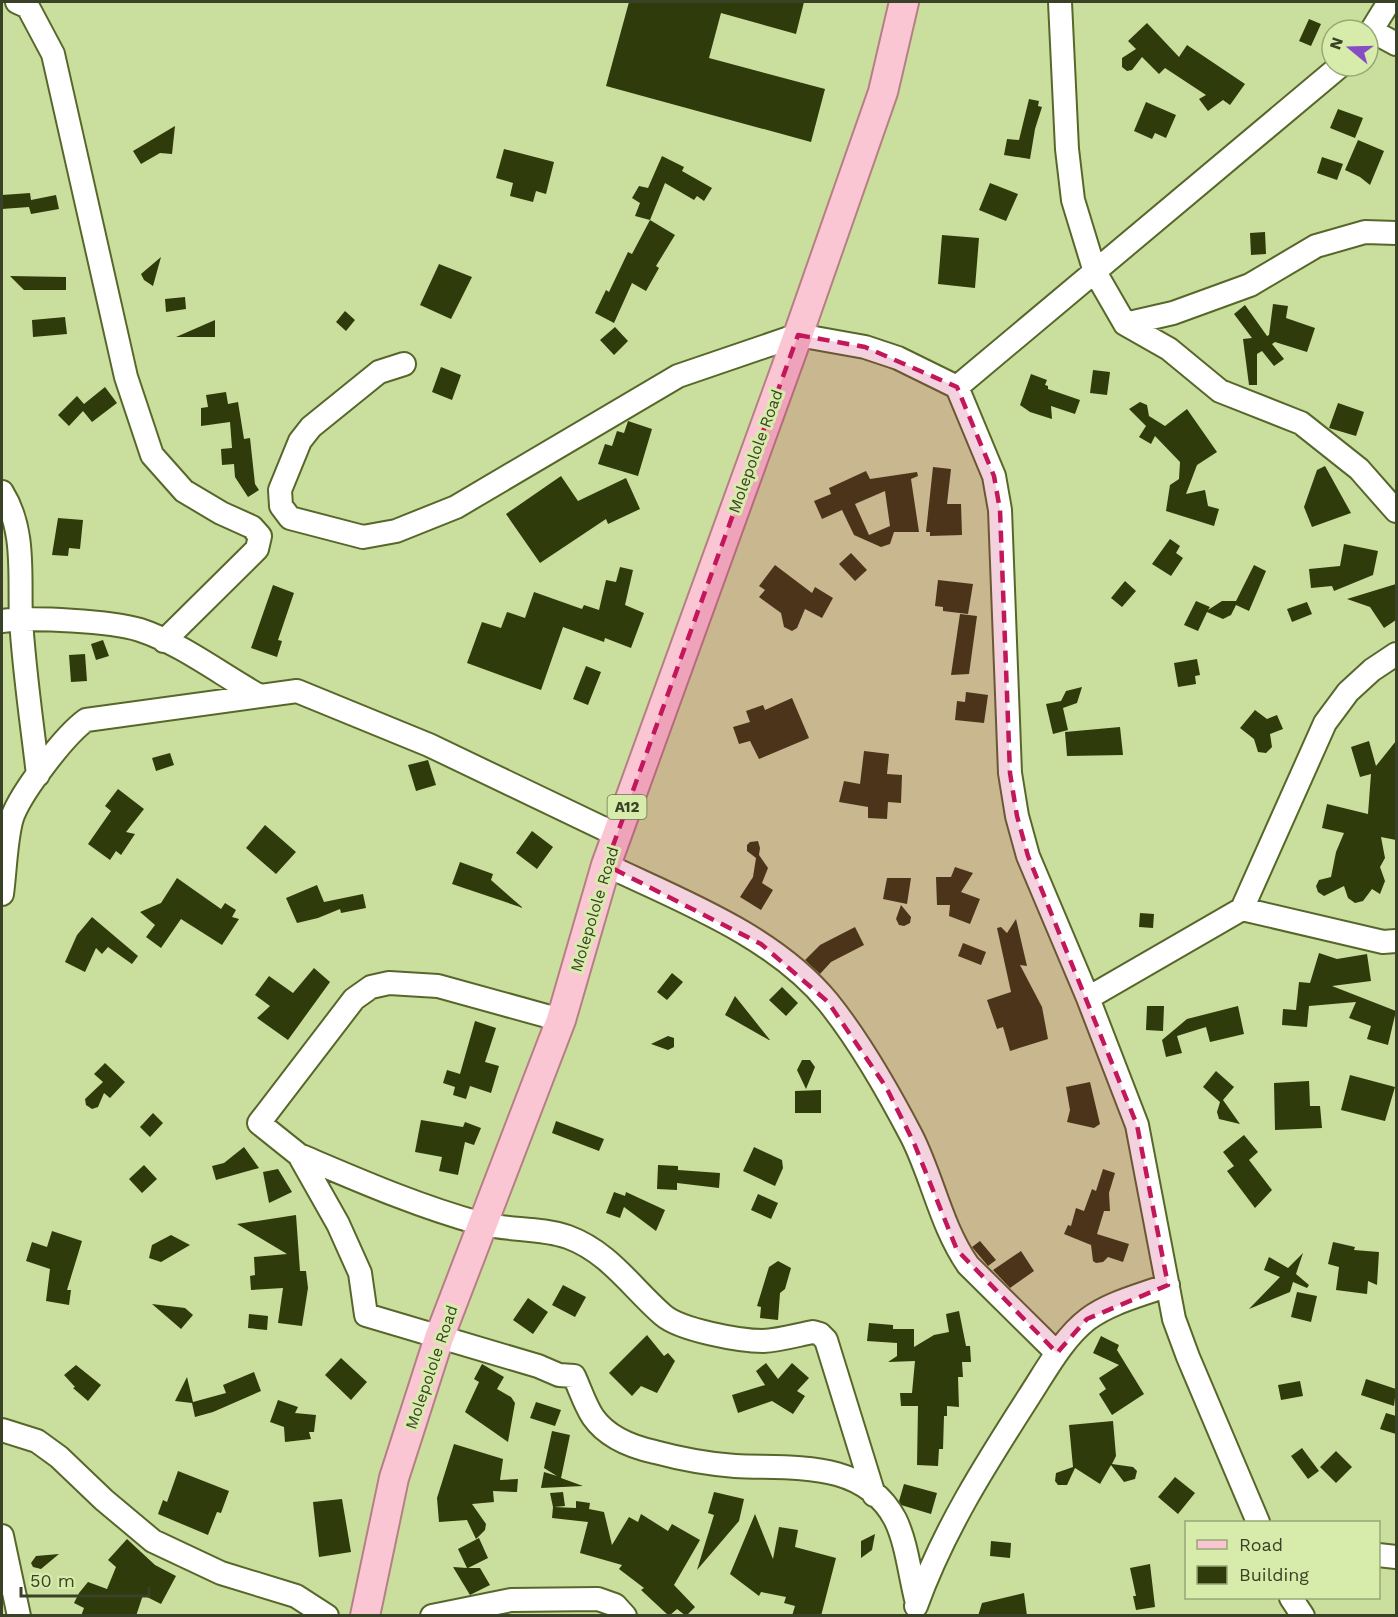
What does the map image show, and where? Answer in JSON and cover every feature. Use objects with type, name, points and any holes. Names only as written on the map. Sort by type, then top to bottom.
[{"type":"main road","name":"Molepolole Road","points":[[365,1616],[394,1478],[439,1338],[561,1020],[606,865],[798,335],[883,92],[904,2]]},
{"type":"street","points":[[17,2],[28,7],[53,54],[126,377],[152,455],[184,491],[221,513],[252,527],[260,536],[258,549],[164,641]]},
{"type":"street","points":[[1060,2],[1067,150],[1073,200],[1095,272],[1125,324],[1169,349],[1220,391],[1301,423],[1359,469],[1396,511]]},
{"type":"street","points":[[1380,18],[1389,2]]},
{"type":"street","points":[[1380,38],[1396,44]]},
{"type":"street","points":[[957,387],[1326,78]]},
{"type":"street","points":[[1125,324],[1173,313],[1250,285],[1316,246],[1365,232],[1396,233]]},
{"type":"street","points":[[404,364],[380,372],[311,428],[300,441],[280,490],[281,507],[290,518],[363,537],[396,531],[456,507],[678,376],[798,335],[865,347],[898,358],[957,387],[993,476],[999,510],[1010,773],[1017,816],[1028,856],[1088,998],[1137,1125],[1174,1319],[1258,1521]]},
{"type":"street","points":[[2,492],[16,529],[22,558],[11,620],[38,775]]},
{"type":"street","points":[[11,620],[114,626],[140,630],[164,641],[258,695]]},
{"type":"street","points":[[1088,998],[1242,909],[1325,723],[1348,692],[1372,670],[1396,654]]},
{"type":"street","points":[[2,894],[13,816],[38,775],[74,729],[86,720],[297,691],[429,745],[617,835]]},
{"type":"street","points":[[606,865],[724,922],[761,944],[810,983],[828,1002],[886,1088],[914,1143],[957,1250],[968,1266],[1058,1353]]},
{"type":"street","points":[[1242,909],[1383,942],[1396,941]]},
{"type":"street","points":[[561,1020],[438,986],[389,983],[371,987],[354,999],[259,1123],[299,1155],[400,1198],[481,1224],[541,1230],[570,1238],[600,1254],[663,1316],[677,1324],[749,1341],[766,1341],[813,1332],[820,1334],[826,1340],[874,1495]]},
{"type":"street","points":[[299,1155],[353,1255],[360,1273],[366,1315],[538,1366],[559,1375],[574,1376],[593,1417],[612,1436],[637,1448],[687,1460],[734,1466],[818,1470],[846,1475],[874,1495],[894,1519],[915,1609]]},
{"type":"street","points":[[915,1609],[940,1546],[972,1485],[1058,1353],[1087,1319],[1104,1309],[1168,1285]]},
{"type":"street","points":[[2,1430],[37,1441],[153,1541],[221,1573],[296,1596],[327,1616]]},
{"type":"street","points":[[2,1536],[19,1616]]},
{"type":"street","points":[[1380,1555],[1396,1557]]},
{"type":"street","points":[[432,1616],[511,1600],[598,1599],[615,1605],[625,1616]]},
{"type":"street","points":[[1292,1599],[1303,1616]]},
{"type":"highlighted area","points":[[798,335],[865,347],[957,387],[994,476],[1000,510],[1010,773],[1017,816],[1028,856],[1137,1125],[1168,1285],[1087,1319],[1057,1353],[957,1250],[914,1143],[886,1087],[828,1002],[761,944],[606,865]]},
{"type":"building","points":[[629,2],[804,2],[796,34],[721,13],[709,58],[825,89],[811,142],[606,86]]},
{"type":"building","points":[[1309,19],[1320,24],[1311,46],[1299,41]]},
{"type":"building","points":[[1147,23],[1179,57],[1187,45],[1245,84],[1230,105],[1223,100],[1208,111],[1199,99],[1206,95],[1165,68],[1159,74],[1142,57],[1132,70],[1127,71],[1122,67],[1122,58],[1136,49],[1128,41]]},
{"type":"building","points":[[1029,99],[1039,101],[1038,106],[1042,107],[1035,129],[1030,159],[1004,155],[1007,139],[1019,140]]},
{"type":"building","points":[[1146,102],[1176,115],[1166,138],[1155,133],[1152,139],[1134,131]]},
{"type":"building","points":[[1338,109],[1363,118],[1355,138],[1330,128]]},
{"type":"building","points":[[175,126],[172,154],[160,153],[141,164],[133,151]]},
{"type":"building","points":[[1358,140],[1384,151],[1370,185],[1345,170]]},
{"type":"building","points":[[504,149],[554,162],[546,194],[536,191],[533,202],[510,196],[513,183],[496,178]]},
{"type":"building","points":[[662,156],[684,167],[682,171],[712,188],[704,201],[697,196],[694,200],[665,183],[650,220],[635,216],[640,203],[632,198],[639,186],[648,188]]},
{"type":"building","points":[[1322,157],[1343,164],[1337,180],[1317,173]]},
{"type":"building","points":[[990,183],[1018,194],[1006,221],[979,210]]},
{"type":"building","points":[[30,193],[31,200],[56,195],[59,209],[31,214],[29,207],[2,209],[2,195]]},
{"type":"building","points":[[650,220],[675,235],[656,266],[659,268],[646,291],[632,283],[614,323],[595,313],[606,290],[609,292],[628,252],[632,254]]},
{"type":"building","points":[[1265,232],[1266,254],[1251,255],[1250,233]]},
{"type":"building","points":[[942,235],[979,238],[975,288],[938,284]]},
{"type":"building","points":[[161,257],[153,286],[144,280],[141,274]]},
{"type":"building","points":[[439,264],[472,277],[451,319],[420,305]]},
{"type":"building","points":[[10,276],[66,277],[66,290],[24,290]]},
{"type":"building","points":[[185,297],[186,309],[166,312],[165,299]]},
{"type":"building","points":[[1273,304],[1288,306],[1286,318],[1315,328],[1307,352],[1275,342],[1272,344],[1284,359],[1274,366],[1262,351],[1257,354],[1257,385],[1249,385],[1243,339],[1252,338],[1234,314],[1245,305],[1267,336]]},
{"type":"building","points":[[345,311],[355,320],[346,331],[336,322]]},
{"type":"building","points":[[65,317],[67,334],[33,337],[32,320]]},
{"type":"building","points":[[215,320],[215,337],[176,337]]},
{"type":"building","points":[[615,327],[628,341],[614,355],[600,340]]},
{"type":"building","points":[[441,367],[461,375],[452,400],[432,392]]},
{"type":"building","points":[[1093,370],[1110,372],[1107,395],[1090,393]]},
{"type":"building","points":[[1031,374],[1047,380],[1045,385],[1048,389],[1080,400],[1075,414],[1051,406],[1052,419],[1030,412],[1020,405]]},
{"type":"building","points":[[105,387],[117,403],[92,422],[83,411],[69,426],[58,415],[77,396],[84,404]]},
{"type":"building","points":[[226,392],[228,404],[238,402],[244,439],[250,438],[255,484],[259,490],[248,497],[235,477],[234,464],[222,465],[221,449],[232,448],[230,422],[201,426],[201,408],[208,407],[206,395]]},
{"type":"building","points":[[1140,402],[1147,405],[1149,416],[1165,426],[1187,409],[1217,452],[1197,465],[1186,494],[1205,490],[1208,506],[1219,509],[1214,526],[1166,511],[1170,485],[1179,479],[1180,462],[1155,436],[1151,444],[1139,437],[1146,426],[1129,409]]},
{"type":"building","points":[[1338,403],[1364,412],[1356,436],[1329,428]]},
{"type":"building","points":[[628,421],[652,429],[638,476],[598,464],[605,444],[612,446],[617,431],[624,433]]},
{"type":"building","points":[[1325,466],[1351,513],[1312,527],[1304,507],[1317,470]]},
{"type":"building","points":[[933,467],[951,469],[947,504],[961,504],[962,535],[930,536],[930,532],[926,532]]},
{"type":"building","points":[[866,471],[870,479],[917,472],[918,476],[911,479],[919,532],[894,532],[890,544],[881,547],[854,535],[842,510],[822,519],[814,501],[831,494],[829,488]],"holes":[[[885,491],[890,526],[869,535],[855,504]]]},
{"type":"building","points":[[561,476],[578,501],[626,478],[640,509],[608,524],[606,519],[540,563],[506,514]]},
{"type":"building","points":[[58,518],[83,520],[80,549],[69,548],[68,556],[52,555]]},
{"type":"building","points":[[1170,539],[1180,546],[1176,553],[1183,558],[1171,576],[1152,564]]},
{"type":"building","points":[[1344,544],[1378,551],[1373,575],[1334,591],[1332,586],[1311,588],[1309,569],[1340,566]]},
{"type":"building","points":[[851,553],[867,570],[855,581],[839,564]]},
{"type":"building","points":[[775,565],[812,593],[815,587],[833,598],[822,618],[805,609],[797,628],[792,631],[784,627],[781,613],[759,597],[765,590],[759,586]]},
{"type":"building","points":[[1254,565],[1266,571],[1249,611],[1236,605],[1231,615],[1223,619],[1207,612],[1198,631],[1184,625],[1196,601],[1210,607],[1208,610],[1222,601],[1236,601]]},
{"type":"building","points":[[620,567],[633,570],[625,605],[644,613],[631,648],[605,638],[604,642],[563,627],[541,690],[467,663],[482,622],[501,628],[507,612],[525,618],[534,592],[582,609],[584,605],[599,610],[606,580],[616,582]]},
{"type":"building","points":[[938,580],[973,584],[968,614],[943,611],[943,607],[935,606]]},
{"type":"building","points":[[1125,581],[1136,591],[1122,607],[1111,598]]},
{"type":"building","points":[[1396,584],[1396,620],[1384,628],[1370,607],[1347,599]]},
{"type":"building","points":[[273,585],[294,593],[278,640],[282,641],[277,657],[251,648]]},
{"type":"building","points":[[1307,602],[1312,614],[1292,622],[1287,609]]},
{"type":"building","points":[[960,614],[977,616],[969,674],[951,675]]},
{"type":"building","points":[[103,640],[109,656],[96,660],[91,644]]},
{"type":"building","points":[[85,654],[87,681],[71,682],[69,655]]},
{"type":"building","points":[[1197,659],[1200,675],[1195,676],[1196,684],[1178,687],[1174,663]]},
{"type":"building","points":[[586,666],[601,672],[588,705],[573,699]]},
{"type":"building","points":[[1082,687],[1077,703],[1063,708],[1068,730],[1053,734],[1046,704],[1061,701],[1066,691]]},
{"type":"building","points":[[966,692],[988,695],[984,723],[955,720],[957,701],[965,702]]},
{"type":"building","points":[[792,698],[809,738],[759,759],[750,741],[739,744],[733,727],[750,722],[746,711],[763,705],[765,710]]},
{"type":"building","points":[[1255,710],[1267,719],[1277,715],[1283,729],[1270,734],[1272,747],[1266,753],[1258,752],[1254,739],[1240,728]]},
{"type":"building","points":[[1120,727],[1123,755],[1067,756],[1065,732]]},
{"type":"building","points":[[1369,741],[1376,766],[1396,741],[1396,840],[1381,837],[1385,858],[1380,867],[1385,881],[1380,894],[1372,889],[1363,901],[1355,903],[1348,898],[1344,886],[1324,896],[1318,892],[1316,886],[1319,880],[1331,877],[1336,852],[1344,833],[1322,828],[1327,804],[1368,814],[1371,774],[1360,777],[1351,747]]},
{"type":"building","points":[[864,751],[889,754],[887,774],[902,775],[901,803],[888,802],[887,819],[868,818],[868,807],[839,802],[844,781],[860,784]]},
{"type":"building","points":[[170,753],[174,765],[156,771],[152,758]]},
{"type":"building","points":[[428,760],[436,785],[416,791],[408,765]]},
{"type":"building","points":[[118,789],[144,809],[126,832],[135,834],[121,855],[116,851],[110,860],[88,844],[111,811],[105,806]]},
{"type":"building","points":[[265,825],[296,852],[276,874],[246,848]]},
{"type":"building","points":[[532,831],[553,847],[537,869],[516,853]]},
{"type":"building","points":[[758,841],[759,855],[768,868],[762,883],[773,890],[761,910],[740,897],[753,877],[756,858],[747,851],[747,845]]},
{"type":"building","points":[[460,862],[493,874],[491,880],[523,908],[452,884]]},
{"type":"building","points":[[955,867],[973,873],[961,892],[980,899],[970,924],[949,916],[950,905],[937,905],[936,877],[951,877]]},
{"type":"building","points":[[177,878],[221,909],[225,903],[236,910],[232,917],[239,919],[222,945],[181,919],[161,948],[146,937],[155,925],[140,912],[161,903]]},
{"type":"building","points":[[887,878],[911,878],[907,904],[883,899]]},
{"type":"building","points":[[317,885],[324,902],[363,894],[366,908],[341,913],[340,909],[297,923],[286,898]]},
{"type":"building","points":[[901,905],[911,917],[910,923],[904,926],[899,925],[896,919]]},
{"type":"building","points":[[1140,913],[1154,914],[1153,928],[1139,927]]},
{"type":"building","points":[[92,917],[138,956],[132,964],[108,947],[102,954],[96,948],[85,972],[65,962],[77,935]]},
{"type":"building","points":[[1016,919],[1027,966],[1020,965],[1042,1007],[1048,1039],[1010,1051],[1003,1027],[997,1029],[987,1000],[1011,992],[997,928],[1001,927],[1007,933]]},
{"type":"building","points":[[855,927],[864,945],[831,962],[820,974],[805,960],[820,945]]},
{"type":"building","points":[[963,943],[986,952],[981,965],[958,956]]},
{"type":"building","points":[[1319,953],[1337,959],[1367,954],[1371,981],[1332,986],[1396,1011],[1388,1045],[1367,1039],[1371,1026],[1349,1018],[1356,1002],[1309,1006],[1307,1027],[1282,1025],[1283,1009],[1296,1010],[1299,982],[1310,983]]},
{"type":"building","points":[[314,968],[330,982],[288,1040],[257,1018],[270,1006],[255,995],[269,976],[293,993]]},
{"type":"building","points":[[672,973],[683,982],[667,1000],[657,992]]},
{"type":"building","points":[[782,987],[798,1003],[786,1016],[769,1000]]},
{"type":"building","points":[[735,996],[770,1040],[725,1015]]},
{"type":"building","points":[[1147,1006],[1164,1006],[1163,1031],[1146,1030]]},
{"type":"building","points":[[1238,1006],[1244,1034],[1210,1042],[1206,1027],[1177,1036],[1182,1053],[1166,1057],[1162,1040],[1187,1019]]},
{"type":"building","points":[[475,1021],[496,1028],[485,1062],[499,1066],[491,1093],[470,1086],[466,1099],[453,1095],[455,1087],[443,1083],[447,1070],[460,1074]]},
{"type":"building","points":[[668,1036],[674,1038],[674,1047],[668,1050],[651,1044]]},
{"type":"building","points":[[802,1060],[810,1060],[815,1067],[806,1089],[797,1070]]},
{"type":"building","points":[[105,1063],[125,1082],[110,1098],[104,1093],[98,1107],[92,1109],[86,1105],[85,1099],[103,1082],[94,1074]]},
{"type":"building","points":[[1216,1071],[1234,1087],[1223,1100],[1240,1124],[1219,1119],[1217,1112],[1220,1102],[1203,1087]]},
{"type":"building","points":[[1350,1075],[1395,1087],[1385,1121],[1341,1110]]},
{"type":"building","points":[[1309,1081],[1310,1106],[1320,1106],[1322,1128],[1275,1130],[1274,1083]]},
{"type":"building","points":[[1090,1082],[1100,1124],[1094,1128],[1067,1122],[1070,1110],[1066,1087]]},
{"type":"building","points":[[821,1090],[821,1113],[795,1113],[795,1091]]},
{"type":"building","points":[[153,1113],[163,1123],[150,1137],[140,1127]]},
{"type":"building","points":[[421,1120],[463,1127],[465,1122],[481,1128],[474,1145],[465,1142],[458,1175],[439,1171],[442,1157],[415,1152]]},
{"type":"building","points":[[556,1121],[604,1139],[599,1151],[552,1133]]},
{"type":"building","points":[[1244,1135],[1258,1152],[1249,1160],[1272,1190],[1255,1208],[1227,1171],[1234,1166],[1223,1152]]},
{"type":"building","points":[[244,1147],[259,1168],[216,1180],[212,1166],[224,1163]]},
{"type":"building","points":[[754,1147],[782,1160],[783,1168],[775,1186],[743,1171]]},
{"type":"building","points":[[144,1165],[157,1179],[142,1193],[129,1179]]},
{"type":"building","points":[[658,1165],[678,1166],[678,1170],[720,1173],[719,1188],[677,1183],[677,1190],[657,1189]]},
{"type":"building","points":[[278,1169],[292,1192],[269,1203],[263,1172]]},
{"type":"building","points":[[1103,1169],[1115,1173],[1109,1193],[1110,1211],[1104,1211],[1097,1234],[1129,1244],[1123,1262],[1108,1257],[1103,1262],[1096,1263],[1093,1261],[1091,1245],[1064,1234],[1068,1225],[1071,1226],[1076,1208],[1084,1211],[1092,1189],[1096,1191]]},
{"type":"building","points":[[614,1192],[625,1196],[626,1192],[665,1210],[656,1231],[624,1207],[620,1218],[606,1213]]},
{"type":"building","points":[[758,1194],[778,1203],[771,1219],[751,1210]]},
{"type":"building","points":[[296,1215],[300,1271],[306,1271],[308,1288],[302,1326],[278,1323],[283,1288],[251,1290],[250,1276],[255,1275],[254,1257],[287,1254],[237,1224]]},
{"type":"building","points":[[52,1231],[82,1241],[67,1290],[71,1290],[69,1305],[46,1301],[50,1269],[26,1261],[32,1242],[47,1247]]},
{"type":"building","points":[[171,1235],[190,1245],[161,1262],[149,1258],[152,1245]]},
{"type":"building","points":[[980,1241],[996,1260],[988,1266],[972,1247]]},
{"type":"building","points":[[1333,1242],[1355,1247],[1354,1250],[1379,1252],[1377,1285],[1368,1281],[1367,1294],[1336,1290],[1339,1267],[1328,1264]]},
{"type":"building","points":[[1021,1251],[1034,1271],[1010,1288],[993,1270]]},
{"type":"building","points":[[1303,1253],[1296,1274],[1309,1285],[1307,1288],[1293,1282],[1290,1292],[1249,1309],[1280,1277],[1264,1270],[1269,1257],[1288,1268]]},
{"type":"building","points":[[778,1261],[791,1268],[785,1289],[780,1293],[778,1320],[760,1318],[761,1307],[757,1306],[769,1267]]},
{"type":"building","points":[[563,1285],[586,1297],[575,1317],[552,1305]]},
{"type":"building","points":[[1297,1292],[1317,1296],[1311,1322],[1291,1317]]},
{"type":"building","points":[[528,1298],[548,1312],[533,1334],[513,1320]]},
{"type":"building","points":[[152,1304],[185,1308],[193,1315],[181,1329]]},
{"type":"building","points":[[959,1311],[966,1346],[970,1346],[971,1362],[962,1362],[963,1377],[958,1377],[959,1407],[947,1406],[947,1416],[944,1416],[943,1449],[939,1449],[938,1466],[917,1465],[918,1406],[901,1406],[900,1393],[912,1393],[915,1361],[888,1362],[897,1356],[897,1343],[867,1341],[869,1323],[893,1325],[893,1329],[914,1329],[914,1347],[934,1335],[949,1332],[946,1314]]},
{"type":"building","points":[[249,1314],[268,1316],[267,1330],[248,1328]]},
{"type":"building","points":[[647,1335],[664,1356],[668,1353],[675,1361],[657,1393],[641,1386],[632,1396],[609,1373]]},
{"type":"building","points":[[1101,1336],[1119,1345],[1117,1350],[1144,1394],[1112,1415],[1099,1394],[1106,1389],[1099,1378],[1119,1365],[1093,1353]]},
{"type":"building","points":[[341,1358],[367,1382],[351,1400],[325,1375]]},
{"type":"building","points":[[766,1363],[778,1379],[792,1363],[809,1378],[797,1391],[805,1396],[793,1414],[772,1401],[738,1413],[732,1395],[765,1385],[756,1371]]},
{"type":"building","points":[[482,1364],[504,1377],[497,1389],[511,1397],[515,1403],[508,1442],[465,1412],[479,1382],[474,1379]]},
{"type":"building","points":[[76,1365],[101,1385],[88,1401],[73,1388],[75,1387],[64,1375]]},
{"type":"building","points":[[254,1372],[261,1391],[213,1412],[195,1417],[192,1403],[175,1401],[187,1377],[193,1402],[226,1393],[223,1385]]},
{"type":"building","points":[[1366,1379],[1396,1389],[1394,1406],[1361,1395]]},
{"type":"building","points":[[1300,1381],[1303,1396],[1281,1400],[1278,1385]]},
{"type":"building","points":[[278,1400],[298,1407],[295,1413],[316,1415],[314,1432],[309,1432],[311,1439],[285,1442],[284,1427],[270,1422]]},
{"type":"building","points":[[536,1402],[561,1410],[555,1426],[530,1418]]},
{"type":"building","points":[[1386,1413],[1396,1416],[1396,1434],[1380,1429]]},
{"type":"building","points":[[1113,1421],[1116,1456],[1112,1464],[1133,1467],[1137,1471],[1135,1479],[1124,1482],[1111,1465],[1100,1484],[1075,1468],[1067,1485],[1058,1485],[1055,1481],[1056,1473],[1073,1467],[1069,1425]]},
{"type":"building","points":[[552,1431],[570,1435],[561,1478],[583,1486],[541,1488],[544,1472],[557,1476],[544,1468]]},
{"type":"building","points":[[454,1444],[503,1459],[500,1480],[518,1479],[517,1492],[493,1491],[494,1502],[472,1504],[486,1524],[485,1530],[476,1539],[467,1520],[439,1522],[437,1498]]},
{"type":"building","points":[[1302,1448],[1319,1471],[1308,1479],[1291,1456]]},
{"type":"building","points":[[1336,1451],[1352,1467],[1336,1483],[1320,1467]]},
{"type":"building","points":[[178,1471],[229,1491],[221,1513],[217,1512],[208,1535],[158,1514],[163,1500],[167,1502]]},
{"type":"building","points":[[1175,1477],[1195,1493],[1178,1514],[1158,1497]]},
{"type":"building","points":[[904,1484],[937,1493],[931,1514],[901,1505],[899,1501]]},
{"type":"building","points":[[563,1492],[565,1506],[554,1507],[576,1508],[576,1501],[590,1503],[589,1509],[604,1512],[612,1545],[629,1517],[638,1522],[641,1514],[668,1531],[672,1524],[700,1540],[674,1585],[695,1607],[686,1616],[677,1609],[669,1616],[641,1590],[644,1588],[619,1569],[622,1565],[580,1553],[588,1522],[552,1518],[553,1507],[550,1493]]},
{"type":"building","points":[[714,1492],[744,1499],[739,1521],[697,1570],[714,1515],[708,1513]]},
{"type":"building","points":[[342,1499],[351,1552],[319,1557],[313,1502]]},
{"type":"building","points":[[755,1514],[773,1559],[779,1527],[798,1530],[795,1547],[836,1558],[821,1616],[792,1616],[795,1606],[784,1603],[786,1597],[761,1592],[759,1596],[730,1574]]},
{"type":"building","points":[[875,1534],[872,1550],[861,1558],[861,1541]]},
{"type":"building","points":[[479,1538],[488,1558],[468,1568],[480,1568],[490,1585],[470,1595],[453,1567],[467,1568],[458,1549]]},
{"type":"building","points":[[127,1539],[155,1565],[176,1576],[161,1604],[143,1595],[136,1616],[81,1616],[84,1608],[74,1603],[79,1593],[88,1582],[107,1589],[116,1567],[108,1560]]},
{"type":"building","points":[[991,1541],[1011,1543],[1010,1558],[990,1556]]},
{"type":"building","points":[[59,1554],[41,1569],[33,1567],[31,1563],[36,1556]]},
{"type":"building","points":[[1150,1564],[1155,1607],[1136,1610],[1133,1596],[1136,1596],[1130,1568]]},
{"type":"building","points":[[1024,1593],[1027,1616],[978,1616],[982,1603]]}]
